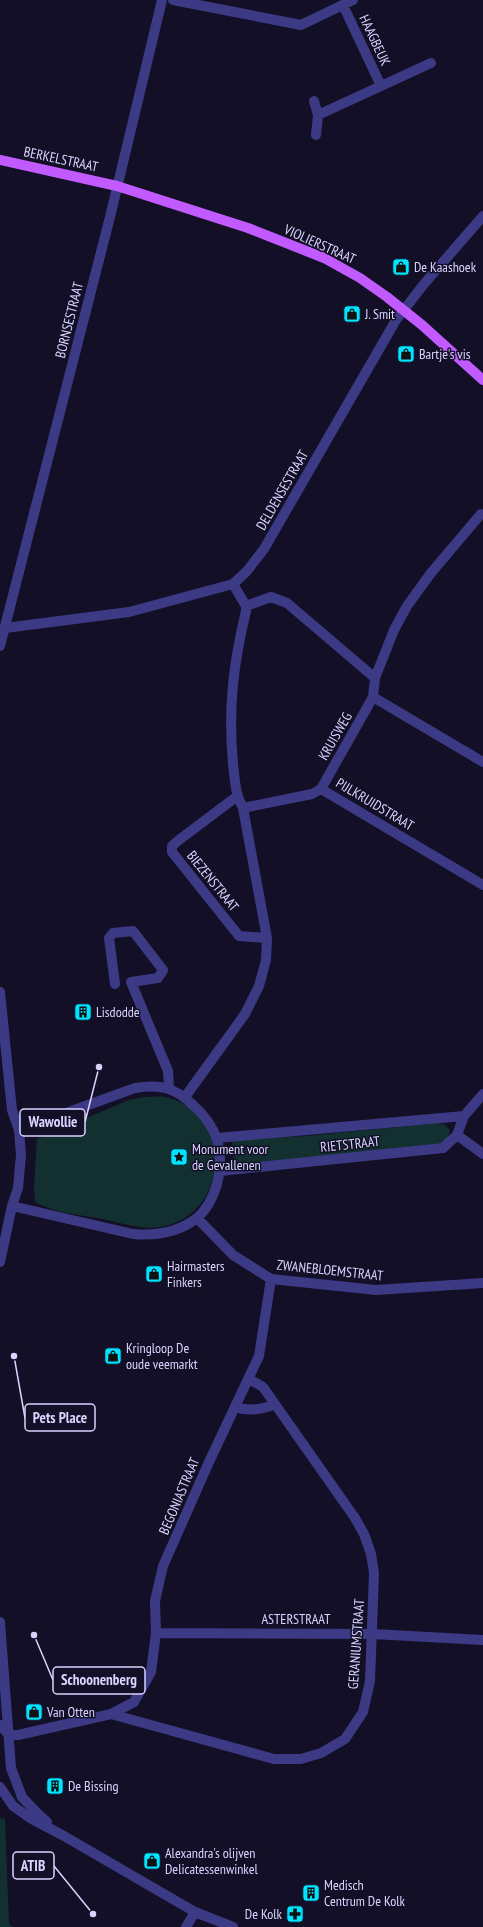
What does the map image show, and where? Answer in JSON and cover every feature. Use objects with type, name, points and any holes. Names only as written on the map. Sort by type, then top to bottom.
[{"type":"main road","name":"BERKELSTRAAT","points":[[0,160],[117,186]]},
{"type":"main road","name":"VIOLIERSTRAAT","points":[[117,186],[248,228],[324,258],[360,278],[403,310],[483,380]]},
{"type":"street","name":"BORNSESTRAAT","points":[[0,646],[117,186],[162,0]]},
{"type":"street","points":[[173,0],[301,25],[353,0]]},
{"type":"street","name":"HAAGBEUK","points":[[343,5],[381,86]]},
{"type":"street","name":"HAAGBEUK","points":[[318,115],[430,63]]},
{"type":"street","points":[[314,101],[318,115],[316,135]]},
{"type":"street","name":"DELDENSESTRAAT","points":[[5,628],[129,612],[233,584],[247,571],[264,548],[403,310],[483,216]]},
{"type":"street","points":[[481,514],[407,606],[394,630],[375,678],[373,697],[482,759]]},
{"type":"street","points":[[233,584],[246,606],[270,597],[287,602],[375,678]]},
{"type":"street","name":"BIEZENSTRAAT","points":[[185,1097],[245,1014],[259,986],[266,960],[267,938],[243,808],[236,797],[230,735],[231,687],[236,650],[246,606]]},
{"type":"street","name":"KRUISWEG","points":[[321,789],[373,697]]},
{"type":"street","name":"PIJLKRUIDSTRAAT","points":[[243,808],[312,794],[321,789],[483,885]]},
{"type":"street","name":"BIEZENSTRAAT","points":[[236,797],[172,846],[172,852],[239,936],[267,938]]},
{"type":"street","points":[[114,984],[109,938],[113,933],[133,931],[163,970],[158,978],[131,982],[168,1071],[169,1088]]},
{"type":"street","points":[[0,992],[4,1058],[12,1110],[19,1130],[20,1154],[18,1188],[12,1206],[0,1262]]},
{"type":"street","points":[[12,1206],[133,1234],[148,1235],[165,1232],[184,1226],[197,1218],[207,1208],[212,1198],[220,1171],[221,1154],[217,1138],[206,1116],[185,1097],[169,1088],[151,1086],[135,1088],[19,1130]]},
{"type":"street","name":"RIETSTRAAT","points":[[220,1171],[443,1148],[457,1135],[464,1116],[483,1094]]},
{"type":"street","name":"RIETSTRAAT","points":[[217,1138],[464,1116]]},
{"type":"street","points":[[457,1135],[483,1154]]},
{"type":"street","name":"ZWANEBLOEMSTRAAT","points":[[197,1218],[233,1255],[271,1279],[376,1290],[483,1283]]},
{"type":"street","name":"BEGONIASTRAAT","points":[[134,1702],[151,1672],[156,1633],[156,1601],[163,1566],[259,1356],[271,1279]]},
{"type":"street","name":"GERANIUMSTRAAT","points":[[8,1735],[18,1735],[111,1714],[274,1759],[301,1759],[321,1753],[345,1739],[364,1712],[370,1681],[373,1634],[374,1573],[371,1554],[364,1534],[355,1518],[263,1387],[249,1379]]},
{"type":"street","points":[[235,1407],[240,1409],[267,1408],[274,1404]]},
{"type":"street","points":[[0,1622],[10,1760],[14,1778],[22,1797],[37,1813],[64,1836]]},
{"type":"street","name":"ASTERSTRAAT","points":[[156,1633],[373,1634],[483,1640]]},
{"type":"street","points":[[0,1710],[4,1689]]},
{"type":"street","points":[[111,1714],[134,1702],[136,1721]]},
{"type":"street","points":[[0,1726],[8,1735]]},
{"type":"street","points":[[0,1783],[14,1778]]},
{"type":"street","points":[[0,1787],[13,1806],[30,1818],[195,1912],[233,1927]]},
{"type":"street","points":[[186,1927],[195,1912]]},
{"type":"green space","points":[[144,1097],[165,1097],[188,1106],[203,1122],[212,1141],[215,1163],[211,1185],[200,1204],[183,1219],[160,1227],[146,1228],[68,1213],[51,1209],[35,1202],[34,1186],[37,1139],[129,1100]]},
{"type":"green space","points":[[439,1123],[445,1125],[450,1130],[444,1143],[261,1163],[234,1164],[232,1140],[306,1136]]},
{"type":"green space","points":[[0,1818],[5,1819],[9,1924],[13,1927],[0,1927]]},
{"type":"place","name":"De Kaashoek","points":[[401,267]]},
{"type":"place","name":"J. Smit","points":[[352,314]]},
{"type":"place","name":"Bartje's vis","points":[[406,354]]},
{"type":"place","name":"Lisdodde","points":[[83,1012]]},
{"type":"place","name":"Wawollie","points":[[99,1067]]},
{"type":"place","name":"Monument voor de Gevallenen","points":[[179,1157]]},
{"type":"place","name":"Hairmasters Finkers","points":[[154,1274]]},
{"type":"place","name":"Pets Place","points":[[14,1356]]},
{"type":"place","name":"Kringloop De oude veemarkt","points":[[113,1356]]},
{"type":"place","name":"Schoonenberg","points":[[34,1635]]},
{"type":"place","name":"Van Otten","points":[[34,1712]]},
{"type":"place","name":"De Bissing","points":[[55,1786]]},
{"type":"place","name":"Alexandra's olijven Delicatessenwinkel","points":[[152,1861]]},
{"type":"place","name":"Medisch Centrum De Kolk","points":[[311,1893]]},
{"type":"place","name":"ATIB","points":[[93,1914]]},
{"type":"place","name":"De Kolk","points":[[295,1914]]}]
